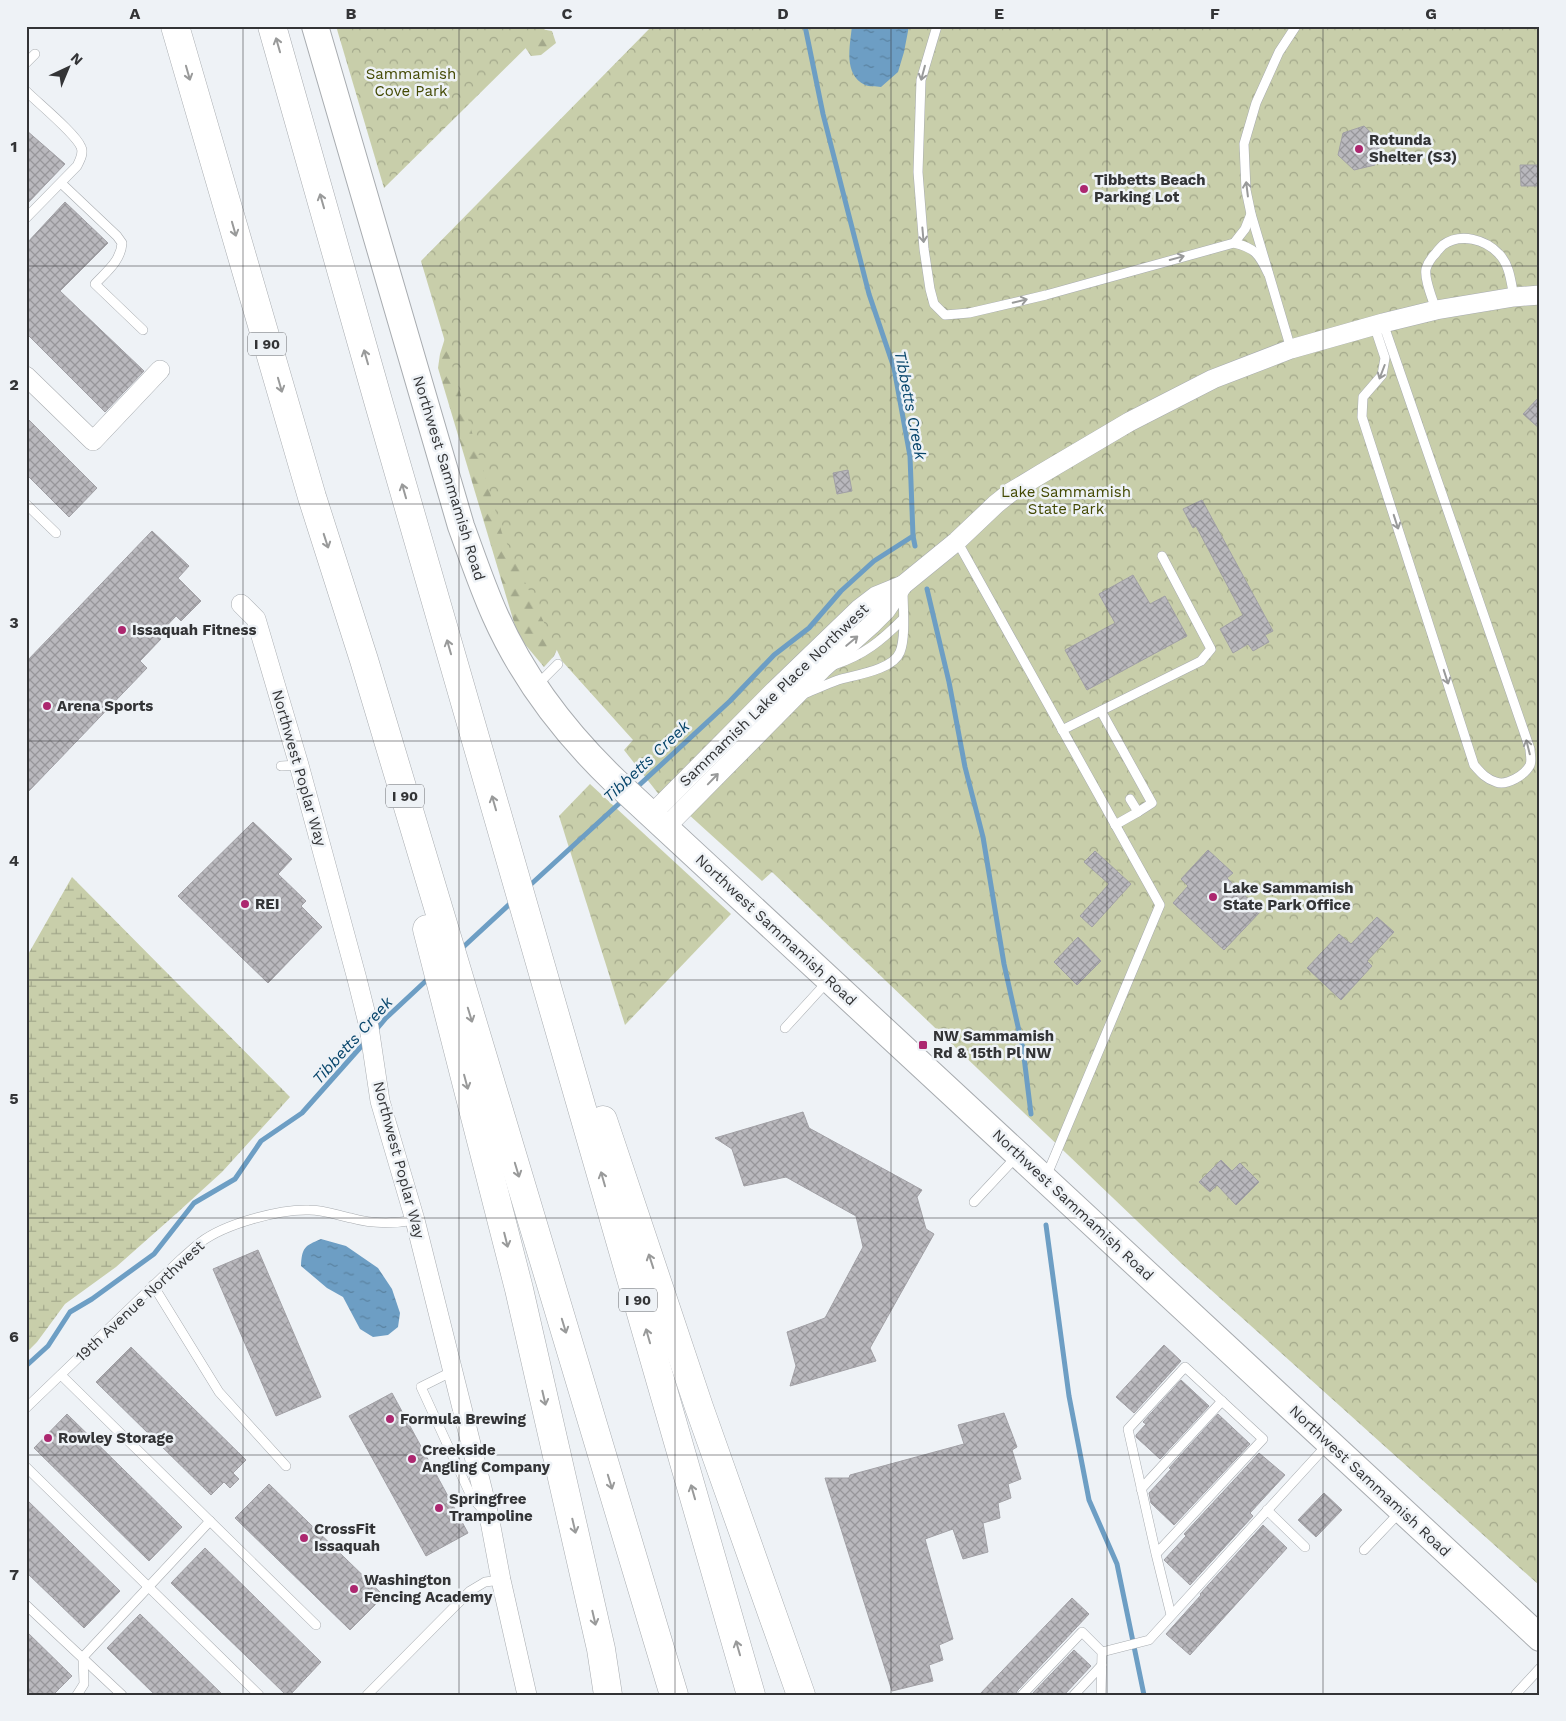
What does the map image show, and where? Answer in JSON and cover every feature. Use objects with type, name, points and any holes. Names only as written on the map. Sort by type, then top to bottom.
[{"type":"highway","name":"I 90","points":[[174,26],[312,497],[364,660],[449,976]]},
{"type":"highway","name":"I 90","points":[[272,26],[751,1695]]},
{"type":"highway","points":[[524,905],[615,1151],[699,1407],[801,1695]]},
{"type":"highway","points":[[449,976],[496,1198],[601,1649],[608,1695]]},
{"type":"highway","points":[[449,976],[674,1695]]},
{"type":"highway","points":[[699,1407],[785,1695]]},
{"type":"street","name":"Northwest Sammamish Road","points":[[315,26],[461,526],[478,576],[495,616],[535,687],[577,741],[615,781],[1540,1638]]},
{"type":"street","name":"Sammamish Lake Place Northwest","points":[[651,815],[791,699],[872,625],[886,610],[903,585],[957,541],[996,504],[1011,492],[1129,422],[1213,379],[1290,349],[1436,310],[1514,297],[1540,295]]},
{"type":"street","points":[[26,376],[93,441],[129,398],[160,370]]},
{"type":"street","name":"Sammamish Lake Place Northwest","points":[[651,815],[775,690],[859,609],[876,596],[903,585]]},
{"type":"street","name":"Northwest Poplar Way","points":[[241,604],[256,619],[290,766],[369,1026],[380,1101],[415,1220],[489,1516],[501,1580],[527,1695]]},
{"type":"lane","points":[[937,26],[921,80],[918,172],[924,249],[930,289],[934,304],[945,315],[969,313],[1046,295],[1234,243],[1246,245],[1259,255],[1268,273]]},
{"type":"lane","points":[[1290,349],[1257,237],[1246,190],[1244,144],[1256,103],[1279,52],[1296,26]]},
{"type":"lane","points":[[26,63],[34,54]]},
{"type":"lane","points":[[26,91],[75,139],[82,149],[77,166],[26,218]]},
{"type":"lane","points":[[61,182],[122,243],[122,251],[117,260],[95,284],[143,330]]},
{"type":"lane","points":[[1234,243],[1245,229],[1252,214]]},
{"type":"lane","points":[[1436,310],[1426,270],[1429,259],[1443,245],[1452,240],[1480,240],[1501,255],[1508,268],[1514,297]]},
{"type":"lane","points":[[1379,324],[1530,749],[1531,763],[1526,772],[1508,781],[1498,783],[1491,780],[1484,776],[1474,765],[1362,417],[1363,397],[1382,375],[1385,358],[1379,324]]},
{"type":"lane","points":[[26,504],[56,533]]},
{"type":"lane","points":[[957,541],[1160,905],[1045,1179]]},
{"type":"lane","points":[[1062,730],[1201,661],[1211,649],[1162,556]]},
{"type":"lane","points":[[791,699],[837,681],[878,669],[892,662],[900,654],[903,585]]},
{"type":"lane","points":[[822,669],[851,659],[871,648],[886,636],[903,618]]},
{"type":"lane","points":[[535,687],[558,664]]},
{"type":"lane","points":[[1101,711],[1152,803],[1115,825]]},
{"type":"lane","points":[[1130,799],[1138,812]]},
{"type":"lane","points":[[785,1028],[829,980]]},
{"type":"lane","points":[[974,1202],[1018,1155]]},
{"type":"lane","name":"19th Avenue Northwest","points":[[26,1408],[202,1242],[238,1224],[263,1217],[310,1210],[378,1223],[415,1220]]},
{"type":"lane","points":[[154,1286],[219,1392],[286,1466]]},
{"type":"lane","points":[[1156,1554],[1263,1439],[1185,1367],[1128,1429],[1156,1554],[1171,1615]]},
{"type":"lane","points":[[453,1371],[421,1388],[471,1496],[489,1516]]},
{"type":"lane","points":[[61,1375],[316,1625]]},
{"type":"lane","points":[[1141,1489],[1222,1401]]},
{"type":"lane","points":[[1102,1652],[1149,1640],[1329,1442]]},
{"type":"lane","points":[[26,1467],[259,1695]]},
{"type":"lane","points":[[1267,1510],[1305,1547]]},
{"type":"lane","points":[[1364,1550],[1402,1510]]},
{"type":"lane","points":[[77,1695],[84,1684],[82,1657],[210,1521]]},
{"type":"lane","points":[[367,1695],[470,1591],[485,1582],[501,1580]]},
{"type":"lane","points":[[26,1605],[122,1695]]},
{"type":"lane","points":[[1022,1695],[1082,1632],[1102,1652],[1101,1695]]},
{"type":"lane","points":[[1074,1695],[1102,1665]]},
{"type":"lane","points":[[1516,1694],[1540,1668]]},
{"type":"green space","name":"Sammamish Cove Park","points":[[336,26],[548,26],[384,188]]},
{"type":"green space","name":"Lake Sammamish State Park","points":[[652,26],[1540,26],[1540,1586],[1181,1263],[772,872],[762,881],[687,813],[679,814],[664,801],[624,750],[633,740],[562,661],[502,533],[421,261]]},
{"type":"green space","points":[[535,28],[552,31],[556,43],[541,55],[531,56],[522,43]]},
{"type":"green space","points":[[450,322],[561,641],[554,656],[544,667],[518,636],[438,368],[440,354]]},
{"type":"green space","points":[[590,784],[731,914],[625,1025],[559,816]]},
{"type":"green space","points":[[72,877],[290,1097],[222,1172],[116,1267],[65,1304],[37,1342],[26,1353],[26,958]]},
{"type":"water","points":[[852,26],[909,26],[898,72],[881,87],[865,85],[853,74],[849,51]]},
{"type":"water","points":[[321,1239],[346,1246],[378,1268],[392,1289],[400,1313],[398,1327],[388,1335],[373,1337],[360,1329],[343,1297],[327,1288],[301,1266],[305,1248]]},
{"type":"building","name":"Rotunda Shelter (S3)","points":[[1364,126],[1381,142],[1375,165],[1354,170],[1338,155],[1343,133]]},
{"type":"building","points":[[26,130],[65,164],[26,205]]},
{"type":"building","points":[[1520,165],[1540,165],[1540,186],[1521,186]]},
{"type":"building","points":[[65,202],[108,243],[60,291],[144,371],[105,412],[26,333],[26,244]]},
{"type":"building","points":[[1540,396],[1540,429],[1523,414]]},
{"type":"building","points":[[26,417],[97,488],[69,517],[26,474]]},
{"type":"building","points":[[848,470],[852,491],[837,494],[833,473]]},
{"type":"building","points":[[1202,500],[1273,631],[1265,635],[1269,642],[1253,651],[1248,644],[1233,653],[1220,629],[1243,615],[1196,526],[1193,528],[1183,509]]},
{"type":"building","points":[[152,531],[189,566],[178,578],[201,601],[181,621],[176,616],[157,636],[161,639],[140,661],[147,668],[26,794],[26,662]]},
{"type":"building","points":[[1133,575],[1150,604],[1165,596],[1187,636],[1087,690],[1065,650],[1115,623],[1099,594]]},
{"type":"building","name":"REI","points":[[253,822],[292,859],[278,874],[306,901],[301,906],[322,927],[268,983],[178,896]]},
{"type":"building","name":"Lake Sammamish State Park Office","points":[[1208,850],[1233,873],[1227,878],[1261,911],[1224,950],[1173,903],[1188,886],[1181,879]]},
{"type":"building","points":[[1095,851],[1131,884],[1092,927],[1080,916],[1109,884],[1084,862]]},
{"type":"building","points":[[1377,917],[1394,932],[1367,961],[1372,966],[1341,1000],[1307,968],[1339,934],[1351,944]]},
{"type":"building","points":[[1078,937],[1101,961],[1077,985],[1054,962]]},
{"type":"building","points":[[803,1112],[809,1128],[922,1190],[917,1197],[926,1229],[934,1234],[870,1348],[876,1361],[790,1386],[796,1366],[787,1332],[825,1318],[863,1247],[856,1216],[786,1177],[744,1186],[732,1149],[715,1138]]},
{"type":"building","points":[[1221,1160],[1232,1171],[1240,1163],[1259,1182],[1236,1205],[1217,1185],[1210,1192],[1199,1182]]},
{"type":"building","points":[[258,1250],[321,1397],[276,1416],[213,1269]]},
{"type":"building","points":[[1164,1345],[1181,1361],[1134,1413],[1116,1397]]},
{"type":"building","points":[[131,1347],[246,1460],[233,1473],[239,1479],[230,1488],[224,1482],[211,1495],[96,1382]]},
{"type":"building","points":[[1181,1380],[1209,1406],[1160,1459],[1136,1435],[1146,1424],[1143,1422]]},
{"type":"building","points":[[392,1393],[468,1533],[426,1556],[349,1416]]},
{"type":"building","points":[[1004,1413],[1017,1447],[1012,1450],[1021,1479],[1008,1484],[1011,1498],[998,1503],[1000,1518],[983,1523],[988,1552],[963,1559],[953,1529],[925,1539],[953,1639],[939,1645],[943,1660],[929,1665],[933,1681],[892,1691],[825,1478],[849,1478],[850,1475],[964,1444],[958,1425]]},
{"type":"building","points":[[67,1414],[182,1527],[149,1561],[34,1448]]},
{"type":"building","points":[[1218,1414],[1250,1444],[1174,1525],[1151,1503],[1149,1493]]},
{"type":"building","points":[[1259,1453],[1285,1475],[1250,1513],[1253,1516],[1190,1585],[1164,1560],[1186,1536],[1184,1534]]},
{"type":"building","points":[[269,1484],[384,1596],[350,1630],[235,1518]]},
{"type":"building","points":[[1324,1493],[1342,1510],[1316,1537],[1298,1520]]},
{"type":"building","points":[[26,1499],[120,1591],[84,1628],[26,1572]]},
{"type":"building","points":[[1263,1525],[1287,1548],[1190,1655],[1166,1634]]},
{"type":"building","points":[[205,1548],[321,1662],[290,1695],[286,1695],[171,1583]]},
{"type":"building","points":[[1072,1598],[1089,1614],[1017,1691],[1016,1695],[979,1695]]},
{"type":"building","points":[[140,1614],[223,1695],[155,1695],[107,1648]]},
{"type":"building","points":[[26,1631],[72,1676],[53,1695],[26,1695]]},
{"type":"building","points":[[1074,1650],[1091,1666],[1064,1695],[1031,1695]]},
{"type":"waterway","name":"Tibbetts Creek","points":[[635,789],[730,701],[774,655],[809,628],[841,591],[874,561],[913,536],[910,456],[894,368],[869,294],[823,114],[805,26]]},
{"type":"waterway","points":[[913,536],[915,546]]},
{"type":"waterway","points":[[927,589],[949,682],[965,767],[983,837],[1004,964],[1023,1049],[1031,1114]]},
{"type":"waterway","name":"Tibbetts Creek","points":[[528,887],[623,800]]},
{"type":"waterway","name":"Tibbetts Creek","points":[[460,950],[513,901]]},
{"type":"waterway","name":"Tibbetts Creek","points":[[375,1031],[386,1018],[430,977]]},
{"type":"waterway","name":"Tibbetts Creek","points":[[26,1366],[48,1346],[70,1312],[92,1299],[154,1254],[194,1203],[235,1179],[261,1141],[302,1113],[366,1041]]},
{"type":"waterway","points":[[1046,1225],[1069,1396],[1089,1500],[1117,1564],[1144,1695]]},
{"type":"place","name":"Rotunda Shelter (S3)","points":[[1359,149]]},
{"type":"place","name":"Tibbetts Beach Parking Lot","points":[[1084,189]]},
{"type":"place","name":"Issaquah Fitness","points":[[122,630]]},
{"type":"place","name":"Arena Sports","points":[[47,706]]},
{"type":"place","name":"Lake Sammamish State Park Office","points":[[1213,897]]},
{"type":"place","name":"REI","points":[[245,904]]},
{"type":"place","name":"NW Sammamish Rd & 15th Pl NW","points":[[923,1045]]},
{"type":"place","name":"Formula Brewing","points":[[390,1419]]},
{"type":"place","name":"Rowley Storage","points":[[48,1438]]},
{"type":"place","name":"Creekside Angling Company","points":[[412,1459]]},
{"type":"place","name":"Springfree Trampoline","points":[[439,1508]]},
{"type":"place","name":"CrossFit Issaquah","points":[[304,1538]]},
{"type":"place","name":"Washington Fencing Academy","points":[[354,1589]]}]
